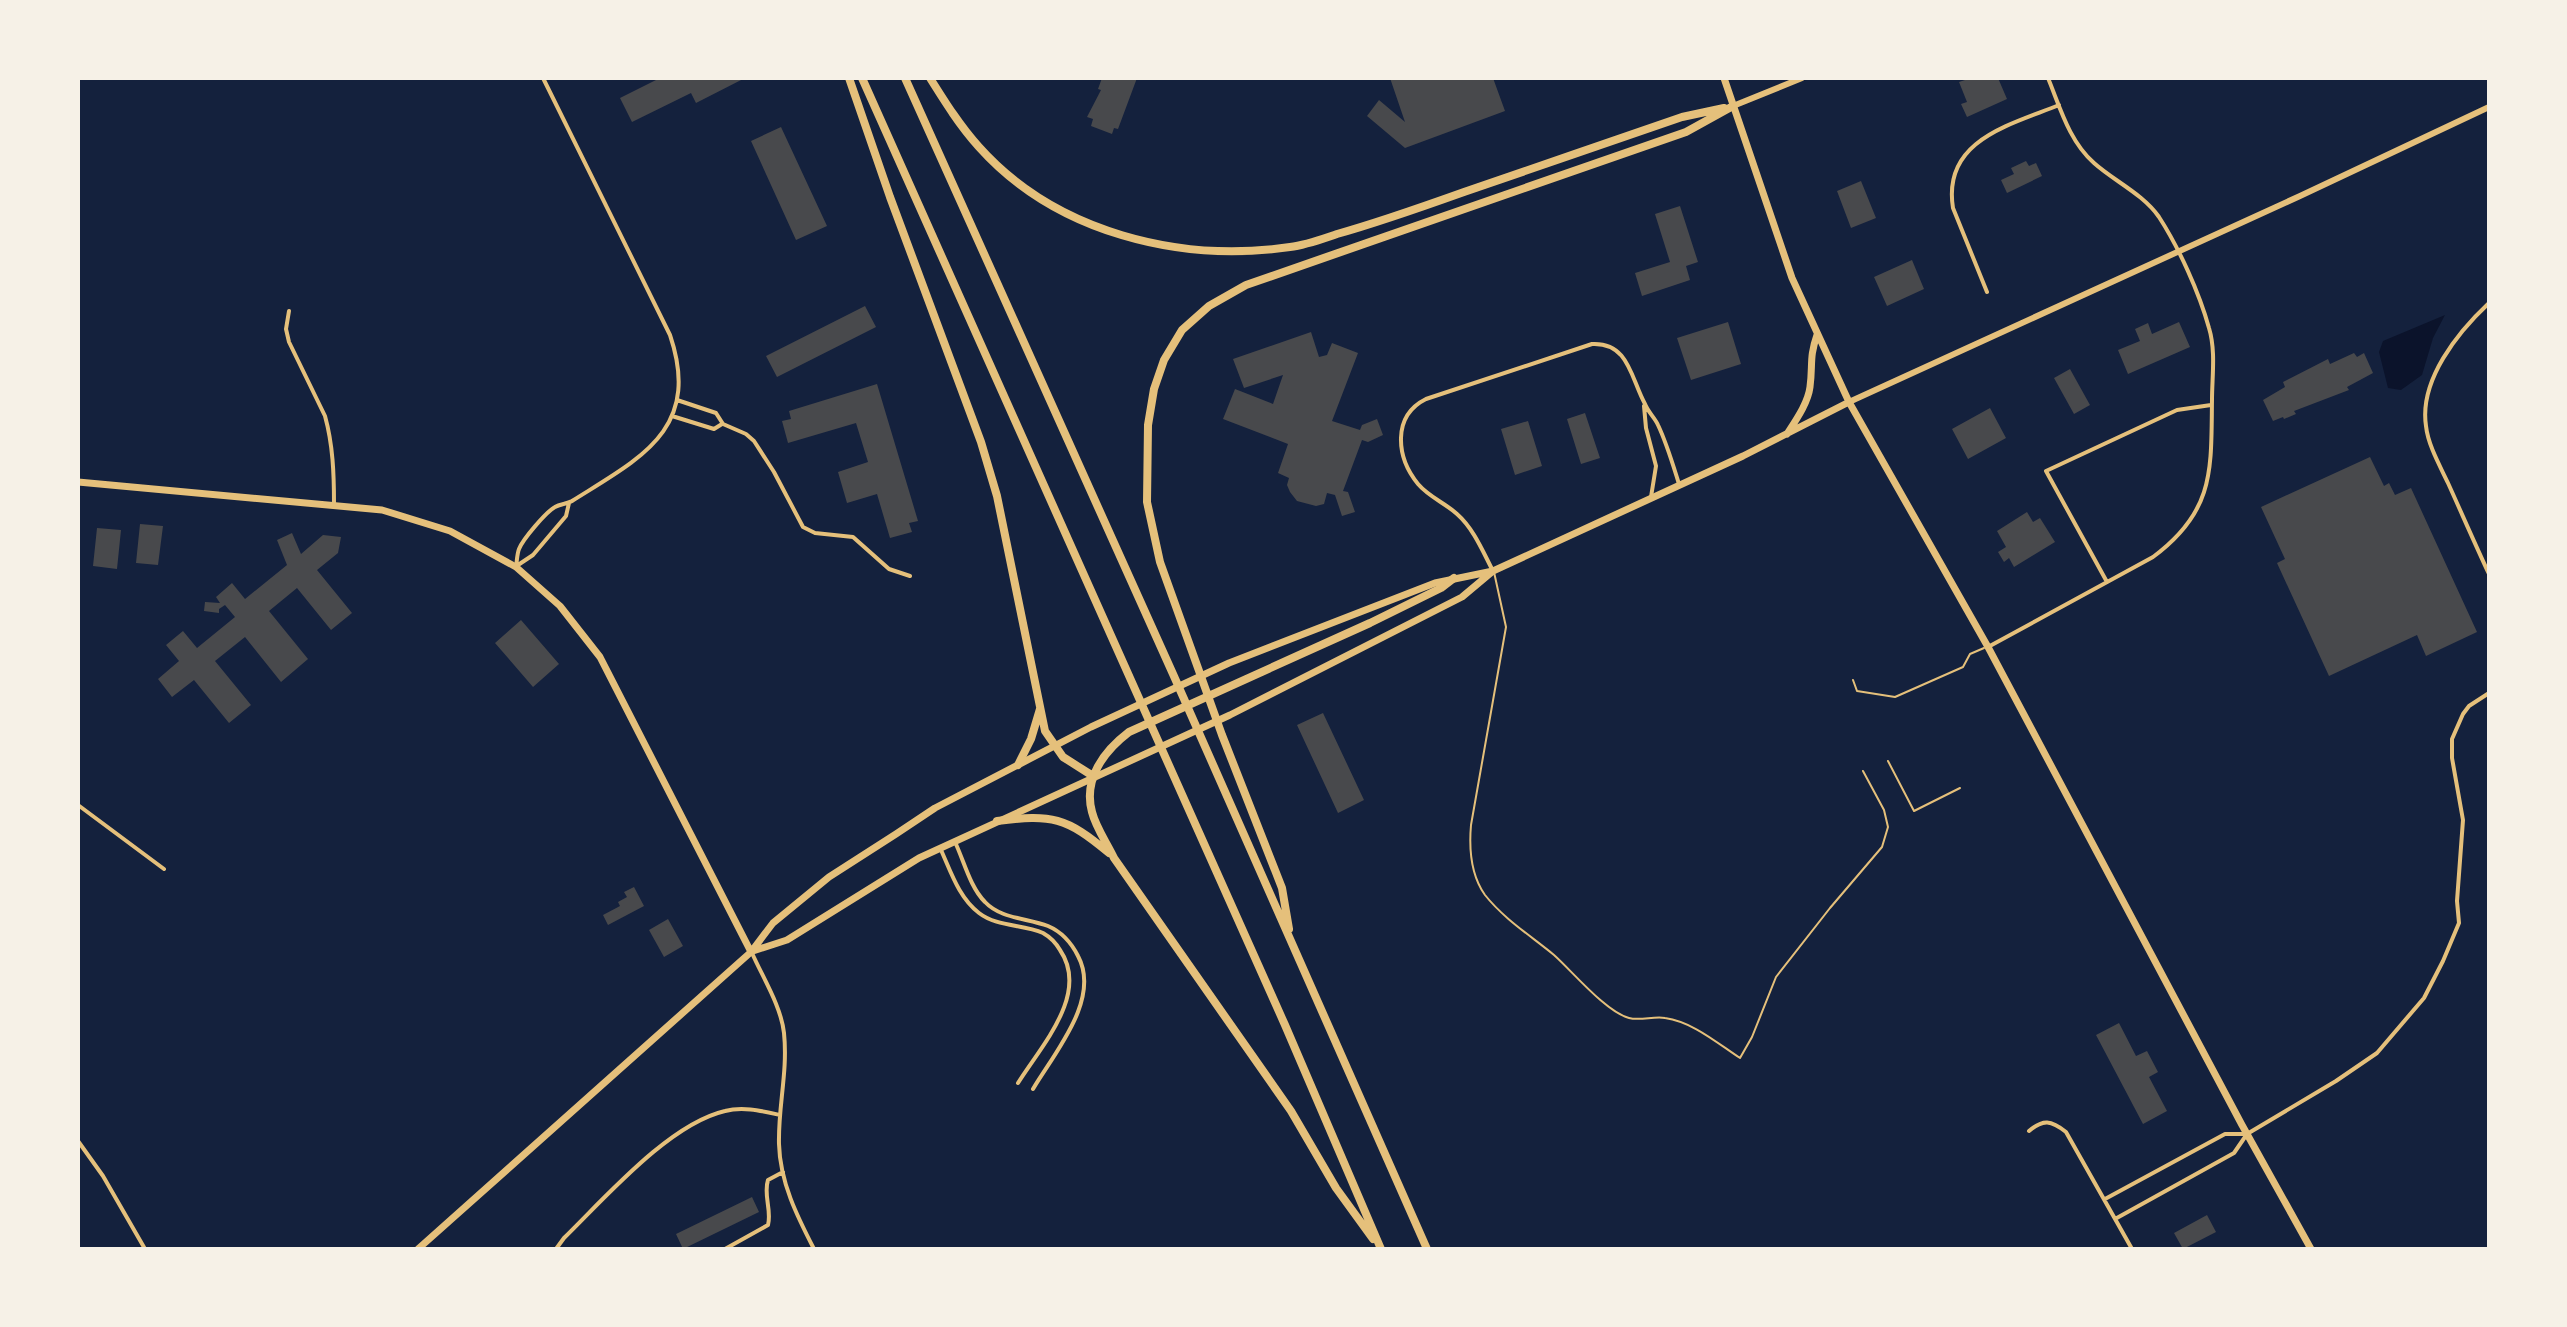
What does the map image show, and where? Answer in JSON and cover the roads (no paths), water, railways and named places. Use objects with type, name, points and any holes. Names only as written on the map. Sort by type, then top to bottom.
[{"type":"highway","points":[[849,78],[981,442],[997,496],[1045,731],[1054,747],[1093,776]]},
{"type":"highway","points":[[862,78],[1285,1025],[1380,1249]]},
{"type":"highway","points":[[905,78],[1204,742],[1427,1249]]},
{"type":"highway","points":[[930,78],[979,148],[1009,176],[1060,210],[1101,228],[1146,242],[1190,250],[1292,247],[1373,224],[1682,117],[1733,106]]},
{"type":"highway","points":[[1291,942],[1282,888],[1222,735],[1160,562],[1147,502],[1148,425],[1154,389],[1164,360],[1182,330],[1209,306],[1246,285],[1686,132],[1733,106]]},
{"type":"highway","points":[[1380,1249],[1336,1188],[1291,1111],[1114,858],[1092,813],[1089,789],[1093,776],[1113,744],[1129,732],[1370,623],[1441,588],[1454,578]]},
{"type":"highway","points":[[1018,765],[1031,739],[1040,708]]},
{"type":"highway","points":[[997,821],[1054,818],[1092,839],[1114,858]]},
{"type":"main road","points":[[1724,78],[1792,278],[1849,402],[1988,647],[2311,1249]]},
{"type":"main road","points":[[1733,106],[1802,78]]},
{"type":"main road","points":[[751,952],[787,940],[919,858],[1230,715],[1462,597],[1493,571],[1849,402],[2489,107]]},
{"type":"main road","points":[[1786,434],[1807,398],[1810,356],[1817,335]]},
{"type":"main road","points":[[78,482],[382,510],[428,522],[471,541],[516,567],[560,606],[600,657],[751,952]]},
{"type":"main road","points":[[418,1249],[751,952],[773,923],[829,877],[935,808],[1229,663],[1454,578],[1493,571]]},
{"type":"street","points":[[516,567],[520,546],[548,512],[557,505],[569,503],[644,454],[660,436],[677,400],[678,370],[670,335],[543,78]]},
{"type":"street","points":[[1988,647],[2166,547],[2199,507],[2210,472],[2213,360],[2210,331],[2177,252],[2151,208],[2091,160],[2070,132],[2048,78]]},
{"type":"street","points":[[1987,292],[1953,208],[1951,195],[1957,168],[1967,151],[1981,139],[2059,105]]},
{"type":"street","points":[[2489,303],[2475,315],[2442,359],[2426,398],[2426,426],[2436,457],[2489,574]]},
{"type":"street","points":[[289,311],[286,329],[289,342],[329,429],[334,504]]},
{"type":"street","points":[[1493,571],[1471,530],[1457,514],[1419,485],[1409,472],[1400,435],[1402,424],[1415,405],[1602,343],[1613,347],[1631,367],[1644,403],[1658,425],[1679,484]]},
{"type":"street","points":[[677,400],[716,413],[723,424],[754,441],[803,527],[815,533],[847,534],[889,569],[910,576]]},
{"type":"street","points":[[1644,403],[1646,428],[1656,466],[1651,497]]},
{"type":"street","points":[[2107,582],[2046,471],[2177,410],[2212,405]]},
{"type":"street","points":[[672,416],[714,429],[723,424]]},
{"type":"street","points":[[516,567],[533,555],[566,516],[569,503]]},
{"type":"street","points":[[2115,1219],[2234,1153],[2247,1134],[2377,1053],[2424,998],[2459,923],[2457,901],[2463,820],[2452,758],[2452,739],[2469,706],[2489,693]]},
{"type":"street","points":[[78,805],[164,869]]},
{"type":"street","points":[[955,842],[977,892],[985,902],[1002,914],[1056,929],[1075,949],[1083,964],[1086,980],[1079,1012],[1033,1089]]},
{"type":"street","points":[[941,850],[957,886],[980,914],[998,923],[1047,935],[1065,957],[1070,982],[1064,1010],[1018,1083]]},
{"type":"street","points":[[751,952],[784,1031],[786,1081],[779,1146],[789,1197],[814,1249]]},
{"type":"street","points":[[556,1249],[658,1147],[676,1133],[727,1110],[746,1108],[780,1115]]},
{"type":"street","points":[[2029,1131],[2039,1123],[2050,1123],[2066,1132],[2132,1249]]},
{"type":"street","points":[[2105,1199],[2225,1134],[2247,1134]]},
{"type":"street","points":[[78,1141],[103,1176],[145,1249]]},
{"type":"street","points":[[725,1249],[768,1225],[770,1215],[765,1188],[768,1180],[783,1172]]},
{"type":"lane","points":[[1493,571],[1506,627],[1471,825],[1469,849],[1472,865],[1484,894],[1581,982],[1629,1018],[1678,1020],[1740,1058],[1752,1037],[1776,977],[1882,847],[1888,827],[1884,810],[1863,771]]},
{"type":"lane","points":[[1853,680],[1857,691],[1895,697],[1963,667],[1970,654],[1988,647]]},
{"type":"lane","points":[[1888,761],[1914,811],[1960,788]]},
{"type":"water","points":[[2445,315],[2433,338],[2422,375],[2401,390],[2388,388],[2379,352],[2383,341]]}]
